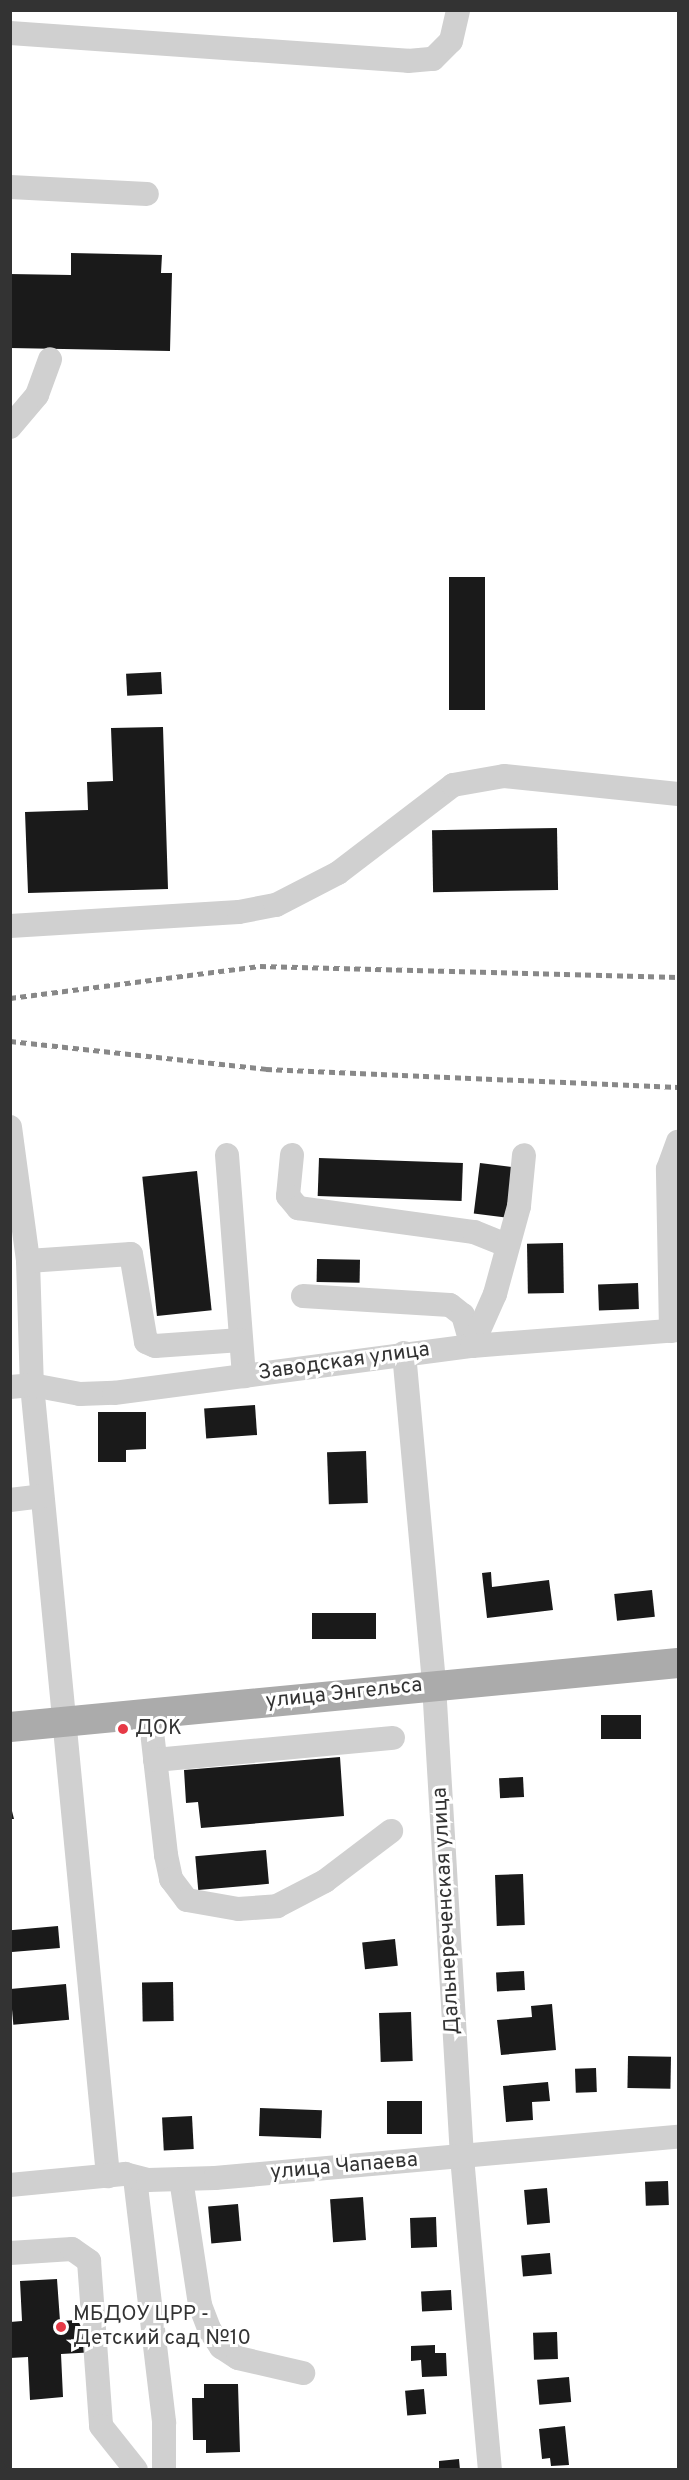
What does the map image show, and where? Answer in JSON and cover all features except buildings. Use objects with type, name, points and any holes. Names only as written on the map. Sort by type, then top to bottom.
[{"type":"main road","name":"улица Энгельса","points":[[10,1727],[434,1685],[678,1664]]},
{"type":"street","points":[[10,33],[408,61],[434,58],[451,41],[458,10]]},
{"type":"street","points":[[10,187],[147,194]]},
{"type":"street","points":[[10,427],[37,395],[50,359]]},
{"type":"street","points":[[10,926],[239,912],[276,905],[338,873],[453,785],[504,777],[678,794]]},
{"type":"street","points":[[10,1127],[20,1184],[28,1261],[21,1386],[42,1496],[62,1722],[108,2176]]},
{"type":"street","points":[[675,1330],[668,1169],[678,1142]]},
{"type":"street","points":[[227,1155],[244,1376]]},
{"type":"street","points":[[292,1155],[288,1196],[297,1208],[474,1232],[506,1245]]},
{"type":"street","points":[[472,1346],[491,1306],[524,1183],[524,1155]]},
{"type":"street","points":[[28,1261],[124,1251],[131,1254],[146,1342],[155,1346],[242,1340]]},
{"type":"street","points":[[303,1296],[450,1305],[463,1315],[472,1346]]},
{"type":"street","name":"Заводская улица","points":[[21,1386],[98,1394],[404,1353],[675,1330]]},
{"type":"street","name":"Дальнереченская улица","points":[[404,1353],[434,1685],[462,2157],[490,2469]]},
{"type":"street","points":[[10,1500],[42,1496]]},
{"type":"street","points":[[150,1714],[171,1879],[187,1900],[238,1910],[277,1906],[325,1881],[390,1831]]},
{"type":"street","points":[[155,1760],[393,1738]]},
{"type":"street","name":"улица Чапаева","points":[[10,2185],[125,2174],[135,2178],[181,2179],[678,2137]]},
{"type":"street","points":[[135,2178],[164,2422],[164,2469]]},
{"type":"street","points":[[181,2179],[200,2305],[209,2329],[221,2347],[238,2358],[303,2373]]},
{"type":"street","points":[[10,2253],[72,2249],[89,2261],[101,2426],[136,2469]]},
{"type":"railway","points":[[10,998],[260,966],[678,977]]},
{"type":"railway","points":[[10,1041],[266,1069],[678,1087]]},
{"type":"place","name":"ДОК","points":[[123,1729]]},
{"type":"place","name":"МБДОУ ЦРР - Детский сад №10","points":[[61,2327]]}]
